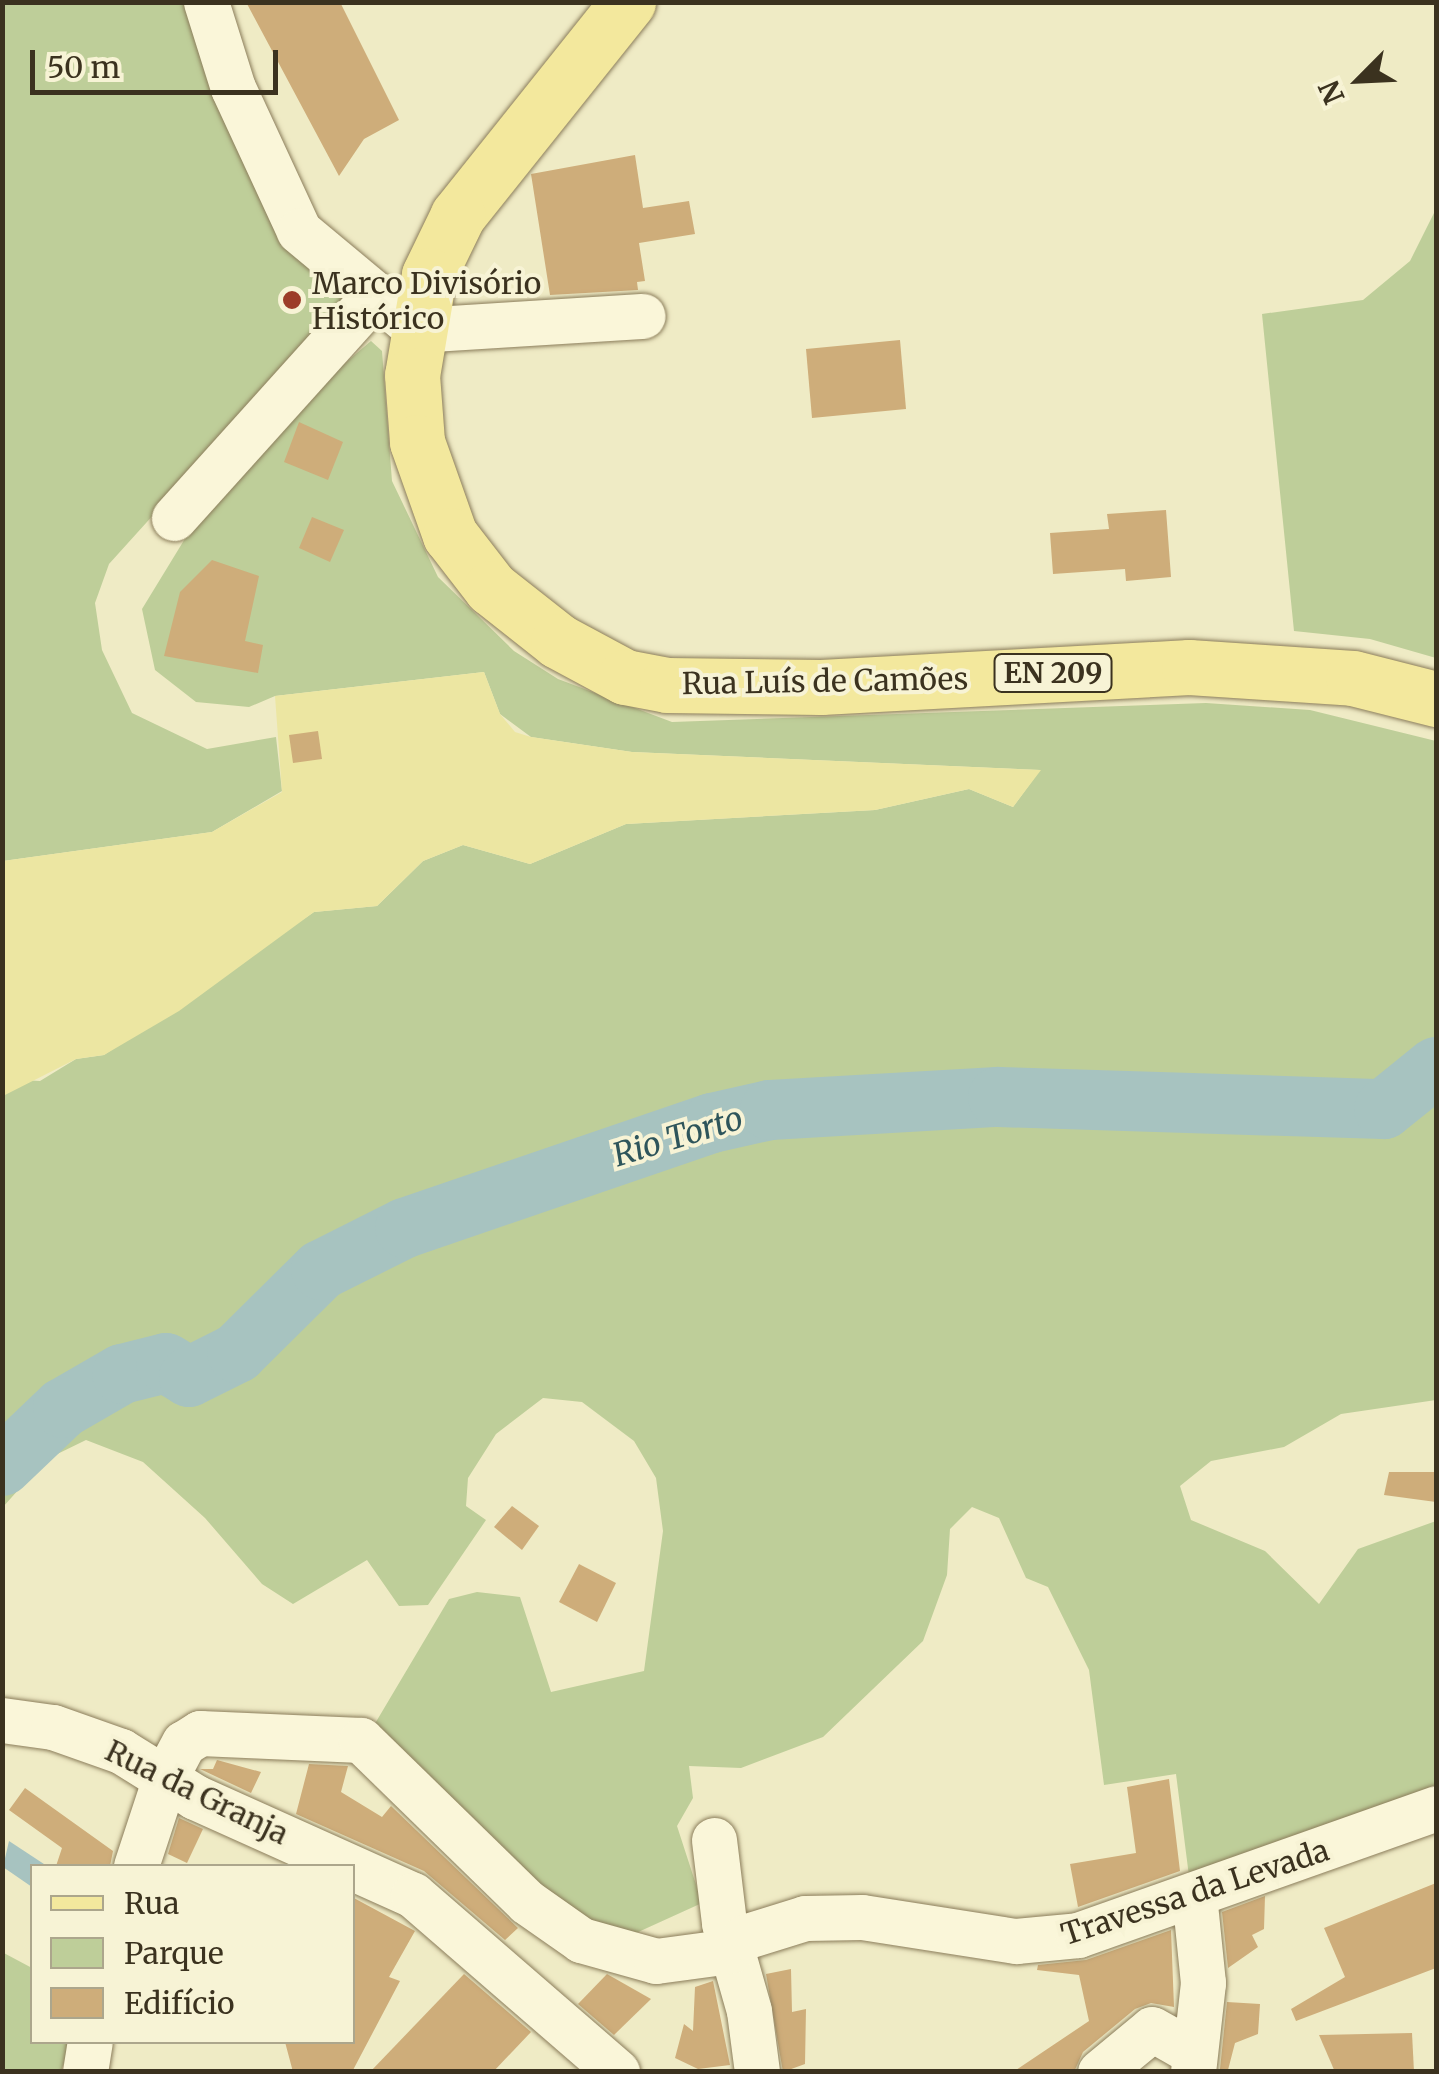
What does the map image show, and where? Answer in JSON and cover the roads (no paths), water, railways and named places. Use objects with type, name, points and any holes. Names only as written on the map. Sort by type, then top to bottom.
[{"type":"main road","name":"Rua Luís de Camões","points":[[628,2],[458,215],[429,275],[412,376],[417,442],[450,534],[491,588],[558,640],[625,677],[667,686],[815,688],[1189,668],[1353,678],[1436,699]]},
{"type":"street","points":[[206,2],[233,88],[299,232],[418,330],[643,316]]},
{"type":"street","points":[[174,518],[374,296]]},
{"type":"street","name":"Rua da Granja","points":[[2,1720],[53,1727],[121,1752],[165,1778],[347,1864]]},
{"type":"street","name":"Travessa da Levada","points":[[165,1778],[184,1743],[200,1733],[361,1740],[527,1902],[581,1940],[656,1961],[730,1951],[744,1937],[806,1918],[862,1918],[1016,1941],[1052,1938],[1194,1894],[1436,1808]]},
{"type":"street","points":[[137,1864],[165,1778]]},
{"type":"street","points":[[714,1840],[730,1951],[757,2072]]},
{"type":"street","name":"Rua da Granja","points":[[355,1868],[413,1895],[616,2072]]},
{"type":"street","points":[[1192,2062],[1202,1983],[1194,1894]]},
{"type":"street","points":[[1100,2072],[1152,2029],[1192,2062]]},
{"type":"street","points":[[85,2072],[90,2044]]},
{"type":"water","points":[[9,1841],[44,1864],[30,1864],[30,1886],[3,1867]]},
{"type":"waterway","name":"Rio Torto","points":[[2,1466],[63,1408],[122,1374],[166,1363],[189,1377],[237,1353],[321,1270],[405,1228],[712,1123],[770,1110],[998,1097],[1384,1109],[1436,1067]]},
{"type":"place","name":"Marco Divisório Histórico","points":[[292,300]]}]
